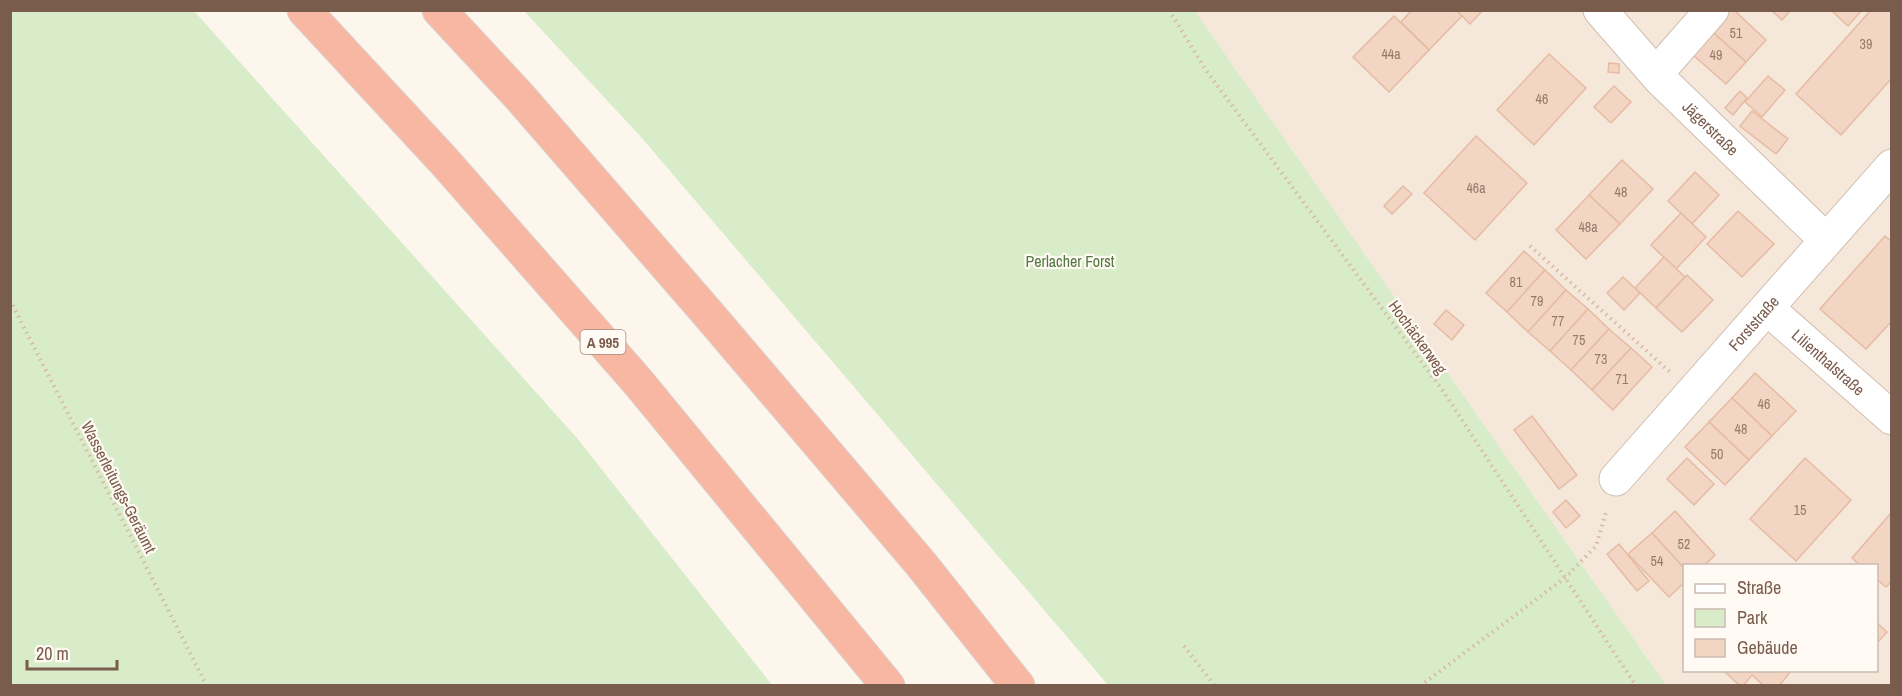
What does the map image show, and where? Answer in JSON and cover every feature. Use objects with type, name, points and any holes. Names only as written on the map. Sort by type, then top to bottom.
[{"type":"highway","name":"A 995","points":[[304,10],[444,161],[638,382],[888,686]]},
{"type":"highway","points":[[439,10],[519,96],[717,325],[921,564],[1018,686]]},
{"type":"street","name":"Jägerstraße","points":[[1600,10],[1656,74],[1826,240]]},
{"type":"street","points":[[1656,74],[1712,10]]},
{"type":"street","name":"Forststraße","points":[[1616,479],[1892,166]]},
{"type":"street","name":"Lilienthalstraße","points":[[1767,308],[1892,418]]},
{"type":"path","name":"Hochäckerweg","points":[[1169,10],[1205,69],[1443,391],[1636,686]]},
{"type":"path","points":[[1530,246],[1693,392]]},
{"type":"path","name":"Wasserleitungs-Geräumt","points":[[10,300],[207,686]]},
{"type":"path","points":[[1420,686],[1565,578],[1596,546],[1616,479]]},
{"type":"path","points":[[1184,646],[1215,686]]},
{"type":"shaded area","points":[[1195,11],[1891,11],[1891,685],[1666,685]]},
{"type":"green space","points":[[10,11],[194,11],[577,438],[772,685],[11,685]]},
{"type":"green space","name":"Perlacher Forst","points":[[524,11],[1195,11],[1666,685],[1108,685],[641,137]]},
{"type":"building","points":[[1412,10],[1456,10],[1462,16],[1429,50],[1401,22]]},
{"type":"building","points":[[1456,10],[1483,10],[1470,24]]},
{"type":"building","points":[[1719,10],[1734,10],[1766,40],[1746,62],[1706,26]]},
{"type":"building","points":[[1771,10],[1791,10],[1782,20]]},
{"type":"building","points":[[1831,10],[1862,10],[1848,26]]},
{"type":"building","points":[[1871,10],[1892,10],[1892,78],[1841,135],[1796,94]]},
{"type":"building","points":[[1394,16],[1429,50],[1389,92],[1353,57]]},
{"type":"building","points":[[1706,26],[1746,62],[1726,84],[1685,48]]},
{"type":"building","points":[[1549,54],[1586,88],[1534,145],[1497,110]]},
{"type":"building","points":[[1609,63],[1619,64],[1619,73],[1608,72]]},
{"type":"building","points":[[1768,76],[1785,90],[1762,117],[1745,102]]},
{"type":"building","points":[[1614,86],[1631,102],[1611,123],[1594,107]]},
{"type":"building","points":[[1740,91],[1747,98],[1733,115],[1725,108]]},
{"type":"building","points":[[1752,111],[1788,139],[1776,154],[1740,126]]},
{"type":"building","points":[[1476,136],[1527,183],[1475,240],[1424,193]]},
{"type":"building","points":[[1622,160],[1653,189],[1620,224],[1589,195]]},
{"type":"building","points":[[1695,172],[1719,195],[1692,224],[1668,201]]},
{"type":"building","points":[[1403,186],[1412,194],[1392,214],[1384,206]]},
{"type":"building","points":[[1589,195],[1620,224],[1586,259],[1556,230]]},
{"type":"building","points":[[1738,211],[1774,244],[1742,277],[1707,244]]},
{"type":"building","points":[[1681,213],[1706,237],[1676,269],[1651,245]]},
{"type":"building","points":[[1885,236],[1892,242],[1892,321],[1866,349],[1820,309]]},
{"type":"building","points":[[1524,251],[1545,270],[1507,312],[1486,293]]},
{"type":"building","points":[[1664,257],[1685,277],[1656,308],[1635,288]]},
{"type":"building","points":[[1545,270],[1566,290],[1528,332],[1507,312]]},
{"type":"building","points":[[1687,275],[1713,300],[1682,332],[1656,308]]},
{"type":"building","points":[[1623,277],[1640,293],[1624,310],[1607,293]]},
{"type":"building","points":[[1566,290],[1588,309],[1550,351],[1528,332]]},
{"type":"building","points":[[1588,309],[1609,329],[1571,370],[1550,351]]},
{"type":"building","points":[[1446,310],[1464,325],[1452,340],[1434,324]]},
{"type":"building","points":[[1609,329],[1631,348],[1592,390],[1571,370]]},
{"type":"building","points":[[1631,348],[1652,367],[1613,410],[1592,390]]},
{"type":"building","points":[[1755,373],[1796,411],[1772,436],[1732,398]]},
{"type":"building","points":[[1732,398],[1772,436],[1749,460],[1709,422]]},
{"type":"building","points":[[1532,416],[1577,475],[1559,489],[1514,430]]},
{"type":"building","points":[[1709,422],[1749,460],[1725,485],[1685,447]]},
{"type":"building","points":[[1687,458],[1714,484],[1694,505],[1667,479]]},
{"type":"building","points":[[1805,458],[1851,500],[1796,561],[1750,519]]},
{"type":"building","points":[[1566,500],[1580,516],[1566,528],[1553,512]]},
{"type":"building","points":[[1675,511],[1715,555],[1706,564],[1683,564],[1683,567],[1652,533]]},
{"type":"building","points":[[1891,513],[1892,581],[1886,587],[1878,581],[1878,564],[1859,564],[1852,558]]},
{"type":"building","points":[[1652,533],[1683,567],[1683,584],[1669,597],[1628,554]]},
{"type":"building","points":[[1619,544],[1649,581],[1637,591],[1607,554]]},
{"type":"building","points":[[1878,624],[1887,632],[1878,642]]},
{"type":"building","points":[[1725,672],[1790,672],[1779,686],[1764,686],[1752,675],[1743,686],[1740,686]]}]
